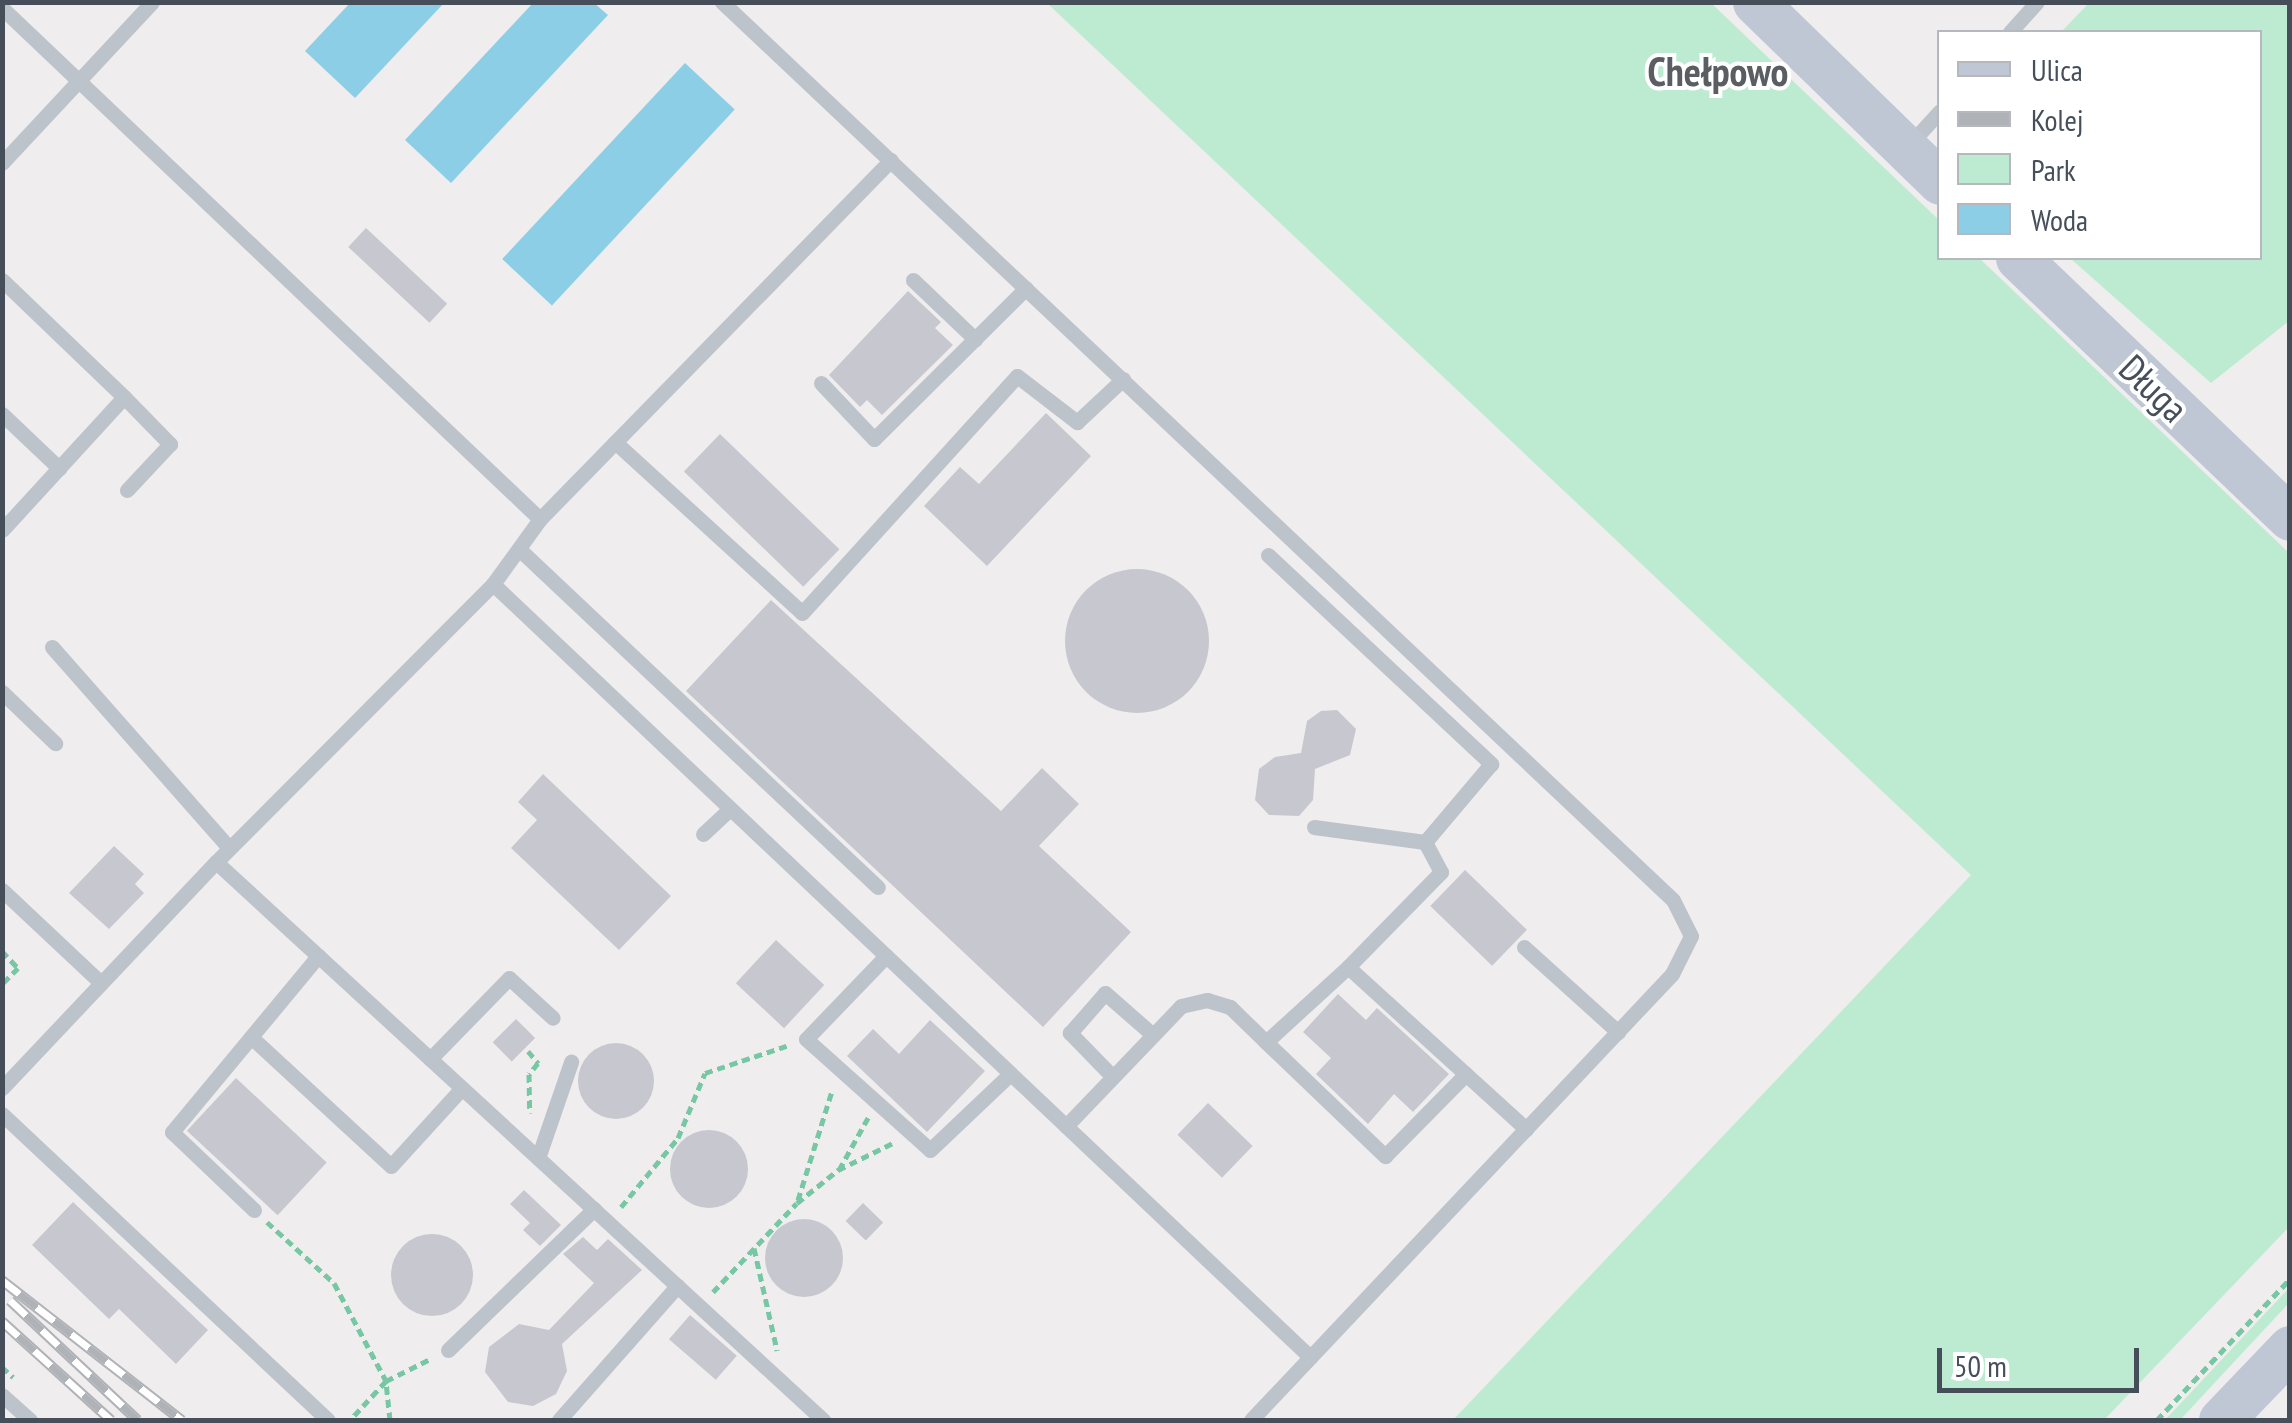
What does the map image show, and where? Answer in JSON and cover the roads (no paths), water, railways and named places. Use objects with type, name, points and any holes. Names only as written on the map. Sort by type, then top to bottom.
[{"type":"main road","points":[[1755,2],[1937,179]]},
{"type":"main road","name":"Długa","points":[[2020,260],[2290,518]]},
{"type":"main road","points":[[2221,1420],[2290,1348]]},
{"type":"lane","points":[[2,163],[152,2]]},
{"type":"lane","points":[[722,2],[1673,900],[1691,936],[1672,974],[1252,1420]]},
{"type":"lane","points":[[2012,30],[2037,2]]},
{"type":"lane","points":[[2,8],[540,520]]},
{"type":"lane","points":[[1906,149],[1937,115]]},
{"type":"lane","points":[[2,136],[16,148]]},
{"type":"lane","points":[[2,1088],[229,848],[493,584],[540,520],[891,160]]},
{"type":"lane","points":[[2,280],[170,444],[128,490]]},
{"type":"lane","points":[[914,280],[974,339]]},
{"type":"lane","points":[[822,384],[874,439],[1026,288]]},
{"type":"lane","points":[[616,442],[802,613],[1017,376],[1077,422],[1122,379]]},
{"type":"lane","points":[[2,530],[124,398]]},
{"type":"lane","points":[[2,414],[59,468]]},
{"type":"lane","points":[[518,549],[878,887]]},
{"type":"lane","points":[[1268,554],[1491,764],[1424,842]]},
{"type":"lane","points":[[493,584],[1310,1358]]},
{"type":"lane","points":[[52,648],[229,848]]},
{"type":"lane","points":[[2,692],[55,742]]},
{"type":"lane","points":[[703,834],[730,809]]},
{"type":"lane","points":[[1314,828],[1424,842]]},
{"type":"lane","points":[[1266,1042],[1348,967],[1441,872],[1424,842]]},
{"type":"lane","points":[[216,862],[823,1420]]},
{"type":"lane","points":[[2,890],[101,984]]},
{"type":"lane","points":[[1524,947],[1618,1032]]},
{"type":"lane","points":[[254,1210],[172,1132],[318,956]]},
{"type":"lane","points":[[886,956],[806,1040],[930,1150],[1010,1074]]},
{"type":"lane","points":[[1348,967],[1526,1129]]},
{"type":"lane","points":[[430,1059],[509,978],[554,1018]]},
{"type":"lane","points":[[1112,1077],[1070,1033],[1105,993],[1153,1035]]},
{"type":"lane","points":[[1066,1126],[1181,1006],[1207,1000],[1230,1007],[1385,1156],[1466,1074]]},
{"type":"lane","points":[[251,1036],[390,1166],[462,1088]]},
{"type":"lane","points":[[534,1154],[571,1062]]},
{"type":"lane","points":[[2,1114],[328,1420]]},
{"type":"lane","points":[[448,1350],[594,1209]]},
{"type":"lane","points":[[559,1420],[677,1286]]},
{"type":"lane","points":[[2,1395],[30,1420]]},
{"type":"water","points":[[350,3],[444,3],[355,98],[305,51]]},
{"type":"water","points":[[533,3],[594,3],[608,15],[451,183],[405,140]]},
{"type":"water","points":[[685,63],[735,109],[552,305],[502,259]]},
{"type":"railway","points":[[2,1280],[182,1420]]},
{"type":"railway","points":[[10,1300],[138,1420]]},
{"type":"railway","points":[[2,1321],[111,1420]]},
{"type":"district","name":"Chełpowo","points":[[1718,71]]}]
